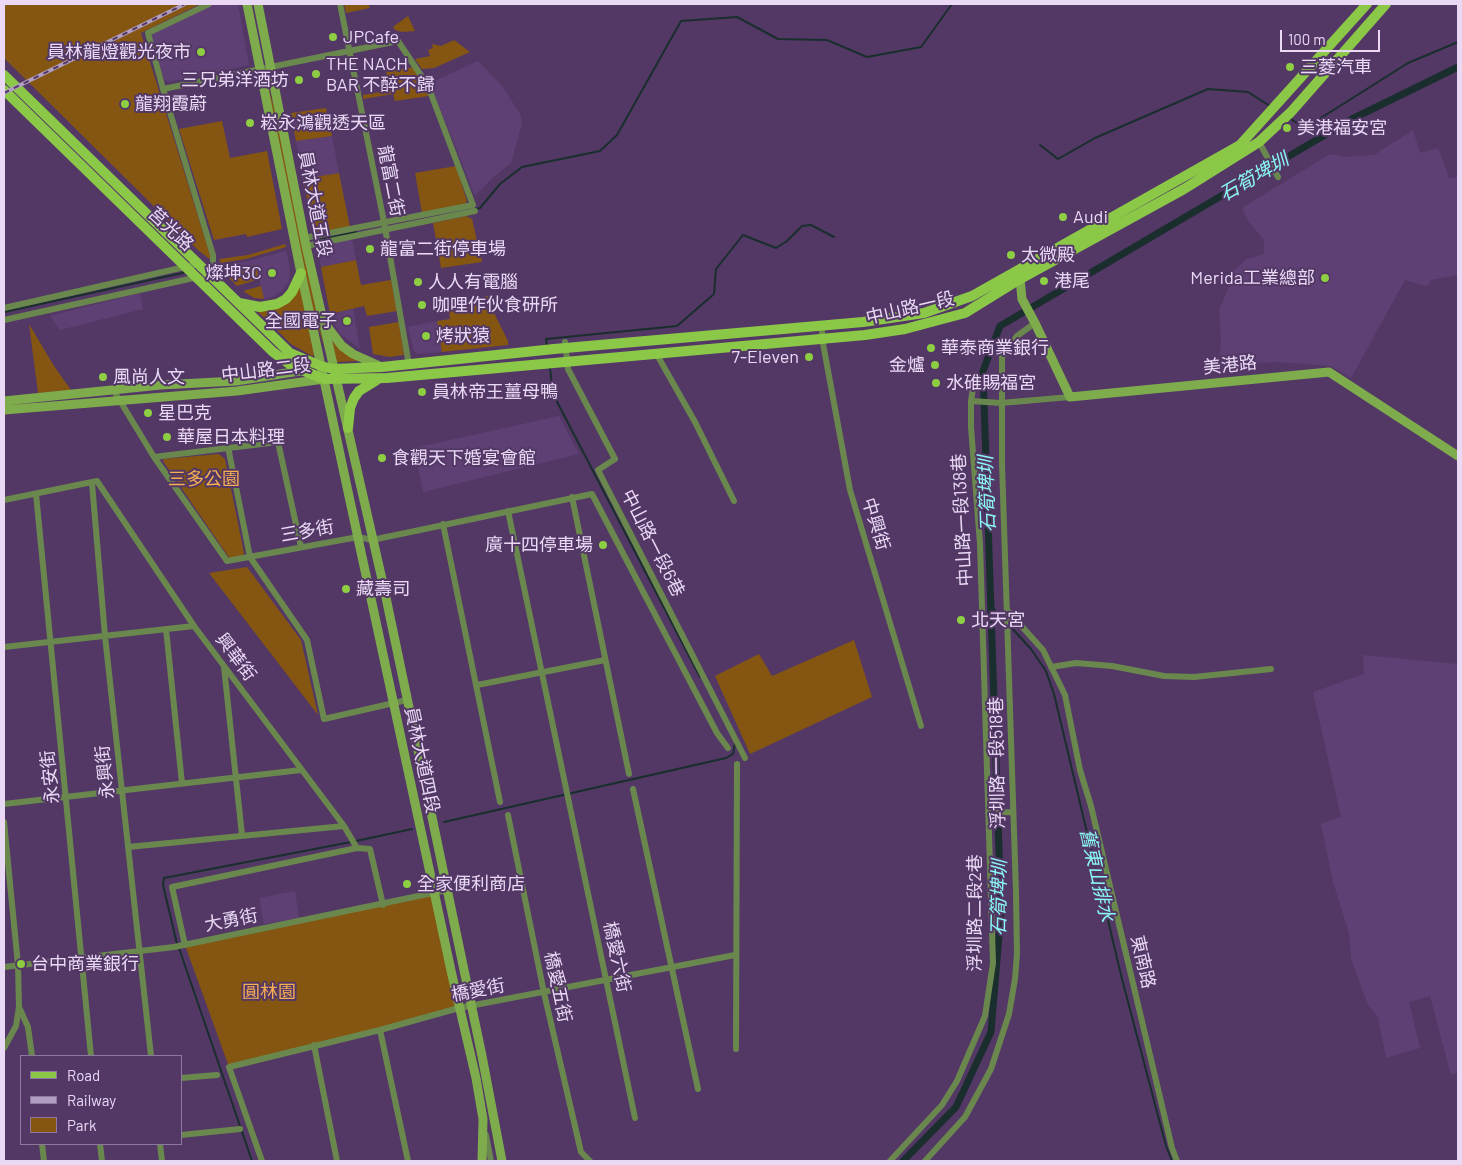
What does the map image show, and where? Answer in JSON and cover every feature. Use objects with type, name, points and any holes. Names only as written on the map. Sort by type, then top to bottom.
[{"type":"main road","name":"員林大道五段","points":[[247,4],[300,273],[321,366]]},
{"type":"main road","name":"員林大道五段","points":[[258,4],[305,242],[337,380]]},
{"type":"main road","name":"中山路一段","points":[[531,351],[566,345],[822,326],[924,313],[972,296],[1030,261],[1240,144],[1274,109],[1367,4]]},
{"type":"main road","name":"中山路一段","points":[[532,364],[865,335],[905,329],[965,312],[1020,279],[1184,190],[1259,142],[1282,122],[1386,4]]},
{"type":"main road","name":"莒光路","points":[[4,75],[192,266],[197,277],[273,352],[301,371],[324,380]]},
{"type":"main road","name":"莒光路","points":[[4,90],[192,266],[209,274],[290,353],[321,366]]},
{"type":"main road","points":[[1030,261],[1020,279],[1022,299],[1034,319],[1070,397]]},
{"type":"main road","points":[[237,303],[260,307],[277,304],[286,299],[292,292],[299,281],[300,273]]},
{"type":"main road","points":[[320,309],[326,326],[342,346],[382,372],[359,391],[354,398],[348,428]]},
{"type":"main road","name":"中山路二段","points":[[4,410],[237,392],[324,380],[337,380],[409,365],[531,351]]},
{"type":"main road","name":"中山路二段","points":[[4,401],[161,385],[236,381],[321,366],[333,369],[382,372],[532,364]]},
{"type":"main road","name":"員林大道四段","points":[[321,366],[459,1008],[476,1078],[483,1119],[482,1161]]},
{"type":"main road","name":"美港路","points":[[1070,397],[1329,372],[1458,456]]},
{"type":"main road","name":"員林大道四段","points":[[337,380],[407,700],[502,1161]]},
{"type":"street","points":[[4,320],[197,277],[209,274],[213,270],[213,255],[163,90],[148,33],[209,4]]},
{"type":"street","name":"龍富二街","points":[[340,4],[384,222],[409,365]]},
{"type":"street","points":[[163,90],[260,68],[398,41],[428,86],[474,208]]},
{"type":"street","points":[[1259,142],[1266,159],[1278,177]]},
{"type":"street","points":[[305,242],[384,222],[474,208]]},
{"type":"street","points":[[305,242],[385,229],[474,208]]},
{"type":"street","points":[[4,308],[192,266]]},
{"type":"street","name":"浮圳路一段518巷","points":[[925,1161],[966,1116],[991,1069],[1009,1014],[1017,954],[1002,357],[1017,336],[1034,319]]},
{"type":"street","name":"中興街","points":[[822,326],[822,338],[850,490],[921,726]]},
{"type":"street","name":"中山路一段6巷","points":[[566,345],[568,368],[615,460],[598,470],[746,758]]},
{"type":"street","points":[[656,353],[734,501]]},
{"type":"street","name":"中山路一段138巷","points":[[975,375],[971,401],[980,544],[988,813]]},
{"type":"street","name":"三多街","points":[[114,391],[154,457],[227,561],[358,537],[372,540],[592,494],[717,733],[728,748]]},
{"type":"street","points":[[971,401],[1002,402],[1070,397]]},
{"type":"street","points":[[154,457],[278,442],[301,547]]},
{"type":"street","points":[[228,448],[250,557],[308,640],[324,719],[407,700]]},
{"type":"street","points":[[4,500],[94,482]]},
{"type":"street","name":"興華街","points":[[94,482],[194,626],[344,826],[356,847],[370,849],[383,905]]},
{"type":"street","name":"永興街","points":[[94,482],[105,636],[151,1055]]},
{"type":"street","name":"永安街","points":[[36,494],[91,1055]]},
{"type":"street","points":[[572,497],[629,774]]},
{"type":"street","name":"橋愛六街","points":[[508,511],[540,672],[635,1118]]},
{"type":"street","points":[[443,524],[500,802]]},
{"type":"street","name":"東南路","points":[[1008,610],[1043,650],[1066,695],[1080,770],[1091,806],[1172,1148],[1177,1161]]},
{"type":"street","points":[[4,646],[194,626]]},
{"type":"street","points":[[166,629],[182,783]]},
{"type":"street","points":[[477,685],[605,660]]},
{"type":"street","points":[[1051,667],[1076,663],[1112,666],[1164,676],[1194,677],[1271,668]]},
{"type":"street","points":[[224,667],[242,835]]},
{"type":"street","points":[[227,692],[238,686]]},
{"type":"street","points":[[736,1049],[737,764]]},
{"type":"street","points":[[4,804],[301,770]]},
{"type":"street","points":[[633,789],[670,968],[698,1089]]},
{"type":"street","points":[[988,813],[1013,812]]},
{"type":"street","name":"浮圳路二段2巷","points":[[890,1161],[942,1105],[958,1080],[985,1016],[993,963],[988,813]]},
{"type":"street","name":"橋愛五街","points":[[508,815],[544,993],[581,1152],[590,1161]]},
{"type":"street","points":[[4,822],[6,871],[18,965],[19,1007],[16,1026],[4,1048]]},
{"type":"street","points":[[128,846],[344,826]]},
{"type":"street","points":[[184,945],[172,887],[356,847]]},
{"type":"street","name":"大勇街","points":[[4,967],[174,947],[383,905],[447,890]]},
{"type":"street","name":"橋愛街","points":[[262,1161],[229,1067],[380,1030],[459,1008],[544,993],[735,954]]},
{"type":"street","points":[[19,1007],[28,1027],[32,1055]]},
{"type":"street","points":[[380,1030],[408,1161]]},
{"type":"street","points":[[314,1045],[337,1161]]},
{"type":"street","points":[[182,1078],[217,1075]]},
{"type":"street","points":[[483,1119],[491,1161]]},
{"type":"street","points":[[182,1135],[240,1130]]},
{"type":"street","points":[[42,1145],[44,1161]]},
{"type":"street","points":[[100,1145],[102,1161]]},
{"type":"street","points":[[160,1145],[162,1161]]},
{"type":"shaded area","name":"員林龍燈觀光夜市","points":[[215,4],[238,4],[249,65],[168,82],[164,79],[152,38],[153,34]]},
{"type":"shaded area","points":[[478,61],[502,86],[520,114],[522,123],[511,163],[492,178],[475,196],[430,83]]},
{"type":"shaded area","points":[[327,113],[329,121],[293,126],[291,118]]},
{"type":"shaded area","points":[[1413,130],[1420,153],[1438,148],[1449,178],[1458,177],[1458,275],[1430,280],[1430,284],[1425,286],[1405,280],[1351,378],[1331,366],[1279,362],[1250,363],[1218,372],[1221,341],[1219,310],[1230,285],[1233,271],[1247,259],[1264,254],[1264,240],[1247,219],[1242,208],[1330,154],[1344,157],[1374,155]]},
{"type":"shaded area","points":[[332,136],[339,173],[303,179],[296,141]]},
{"type":"shaded area","points":[[352,239],[356,260],[321,267],[317,246]]},
{"type":"shaded area","points":[[286,251],[290,268],[289,281],[282,291],[264,299],[256,265],[223,272],[221,266],[249,261]]},
{"type":"shaded area","points":[[140,293],[143,309],[60,330],[50,316]]},
{"type":"shaded area","points":[[353,309],[360,349],[339,333],[330,314]]},
{"type":"shaded area","points":[[437,321],[442,352],[417,354],[414,351],[408,327]]},
{"type":"shaded area","points":[[559,416],[579,454],[423,492],[414,448]]},
{"type":"shaded area","points":[[1363,655],[1458,664],[1458,1072],[1451,1075],[1430,996],[1409,1002],[1420,1048],[1386,1058],[1378,1017],[1368,1005],[1351,958],[1349,933],[1333,882],[1321,824],[1341,817],[1313,692],[1364,674]]},
{"type":"shaded area","points":[[295,891],[299,918],[264,924],[259,898]]},
{"type":"green space","points":[[4,4],[200,4],[141,33],[212,261],[199,251],[4,58]]},
{"type":"green space","points":[[344,4],[368,4],[370,8],[346,13]]},
{"type":"green space","points":[[408,16],[415,31],[402,32],[395,30],[393,27]]},
{"type":"green space","points":[[454,40],[470,52],[434,68],[422,69],[415,59],[430,56],[428,50],[433,48],[432,44],[441,46]]},
{"type":"green space","points":[[413,67],[429,96],[395,101],[393,94],[363,99],[363,95],[392,90],[386,72]]},
{"type":"green space","points":[[267,82],[278,122],[324,348],[307,287]]},
{"type":"green space","points":[[326,108],[327,113],[291,118],[291,113]]},
{"type":"green space","points":[[222,121],[230,158],[267,151],[282,229],[247,237],[246,234],[214,240],[179,129]]},
{"type":"green space","points":[[329,121],[332,136],[296,141],[293,126]]},
{"type":"green space","points":[[456,166],[467,201],[464,205],[422,213],[415,173]]},
{"type":"green space","points":[[339,173],[350,227],[314,233],[303,179]]},
{"type":"green space","points":[[466,216],[472,219],[482,262],[441,268],[433,223]]},
{"type":"green space","points":[[285,244],[286,247],[246,259],[221,263],[219,259],[248,255]]},
{"type":"green space","points":[[356,260],[361,285],[391,280],[397,311],[367,316],[364,306],[330,314],[321,267]]},
{"type":"green space","points":[[256,265],[259,279],[237,286],[224,273]]},
{"type":"green space","points":[[261,286],[264,299],[254,298],[243,291]]},
{"type":"green space","points":[[300,287],[314,355],[312,356],[291,344],[257,311]]},
{"type":"green space","points":[[489,296],[508,345],[442,352],[437,321],[450,319],[448,303]]},
{"type":"green space","points":[[399,322],[404,355],[390,357],[373,354],[369,327]]},
{"type":"green space","points":[[29,324],[54,366],[71,390],[38,393]]},
{"type":"green space","points":[[334,342],[358,361],[337,362],[332,343]]},
{"type":"green space","name":"三多公園","points":[[219,454],[225,459],[244,553],[243,556],[230,559],[163,461],[164,459]]},
{"type":"green space","points":[[247,567],[301,640],[318,715],[209,573]]},
{"type":"green space","points":[[854,640],[872,697],[750,754],[715,676],[759,654],[772,676]]},
{"type":"green space","name":"圓林園","points":[[434,892],[459,1008],[229,1067],[185,945]]},
{"type":"waterway","points":[[476,209],[480,208],[500,184],[522,167],[600,151],[617,135],[681,21],[737,17],[778,39],[827,40],[867,57],[921,47],[952,4]]},
{"type":"waterway","points":[[1289,118],[1305,128],[1408,63],[1458,42]]},
{"type":"waterway","name":"石筍埤圳","points":[[903,1161],[956,1107],[991,1032],[1001,911],[983,371],[1000,326],[1352,119],[1458,67]]},
{"type":"waterway","points":[[1040,145],[1058,159],[1095,138],[1208,89],[1248,92],[1270,106]]},
{"type":"waterway","points":[[547,346],[546,339],[677,326],[714,294],[716,269],[743,235],[776,248],[787,241],[802,226],[811,225],[834,237]]},
{"type":"waterway","points":[[319,240],[356,232]]},
{"type":"waterway","points":[[4,312],[187,272]]},
{"type":"waterway","points":[[550,368],[553,394],[700,677]]},
{"type":"waterway","name":"舊東山排水","points":[[991,606],[1004,620]]},
{"type":"waterway","name":"舊東山排水","points":[[1009,625],[1031,649],[1046,671],[1054,694],[1122,979],[1166,1146],[1172,1161]]},
{"type":"waterway","points":[[444,822],[726,758],[733,754],[735,744]]},
{"type":"waterway","points":[[356,841],[412,829]]},
{"type":"waterway","points":[[177,944],[163,885],[164,878],[351,842]]},
{"type":"waterway","points":[[179,948],[252,1161]]},
{"type":"railway","points":[[4,93],[185,4]]},
{"type":"place","name":"JPCafe","points":[[333,37]]},
{"type":"place","name":"員林龍燈觀光夜市","points":[[201,52]]},
{"type":"place","name":"三菱汽車","points":[[1290,67]]},
{"type":"place","name":"THE NACH BAR 不醉不歸","points":[[316,74]]},
{"type":"place","name":"三兄弟洋酒坊","points":[[299,80]]},
{"type":"place","name":"龍翔霞蔚","points":[[125,104]]},
{"type":"place","name":"崧永鴻觀透天區","points":[[250,123]]},
{"type":"place","name":"美港福安宮","points":[[1287,128]]},
{"type":"place","name":"Audi","points":[[1063,217]]},
{"type":"place","name":"龍富二街停車場","points":[[370,249]]},
{"type":"place","name":"太微殿","points":[[1011,255]]},
{"type":"place","name":"燦坤3C","points":[[272,273]]},
{"type":"place","name":"Merida工業總部","points":[[1325,278]]},
{"type":"place","name":"港尾","points":[[1044,281]]},
{"type":"place","name":"人人有電腦","points":[[418,282]]},
{"type":"place","name":"咖哩作伙食研所","points":[[422,305]]},
{"type":"place","name":"全國電子","points":[[347,321]]},
{"type":"place","name":"烤狀猿","points":[[426,336]]},
{"type":"place","name":"華泰商業銀行","points":[[931,348]]},
{"type":"place","name":"7-Eleven","points":[[809,357]]},
{"type":"place","name":"金爐","points":[[935,365]]},
{"type":"place","name":"風尚人文","points":[[103,377]]},
{"type":"place","name":"水碓賜福宮","points":[[936,383]]},
{"type":"place","name":"員林帝王薑母鴨","points":[[422,392]]},
{"type":"place","name":"星巴克","points":[[148,413]]},
{"type":"place","name":"華屋日本料理","points":[[167,437]]},
{"type":"place","name":"食觀天下婚宴會館","points":[[382,458]]},
{"type":"place","name":"廣十四停車場","points":[[603,545]]},
{"type":"place","name":"藏壽司","points":[[346,589]]},
{"type":"place","name":"北天宮","points":[[961,620]]},
{"type":"place","name":"全家便利商店","points":[[407,884]]},
{"type":"place","name":"台中商業銀行","points":[[21,964]]}]
